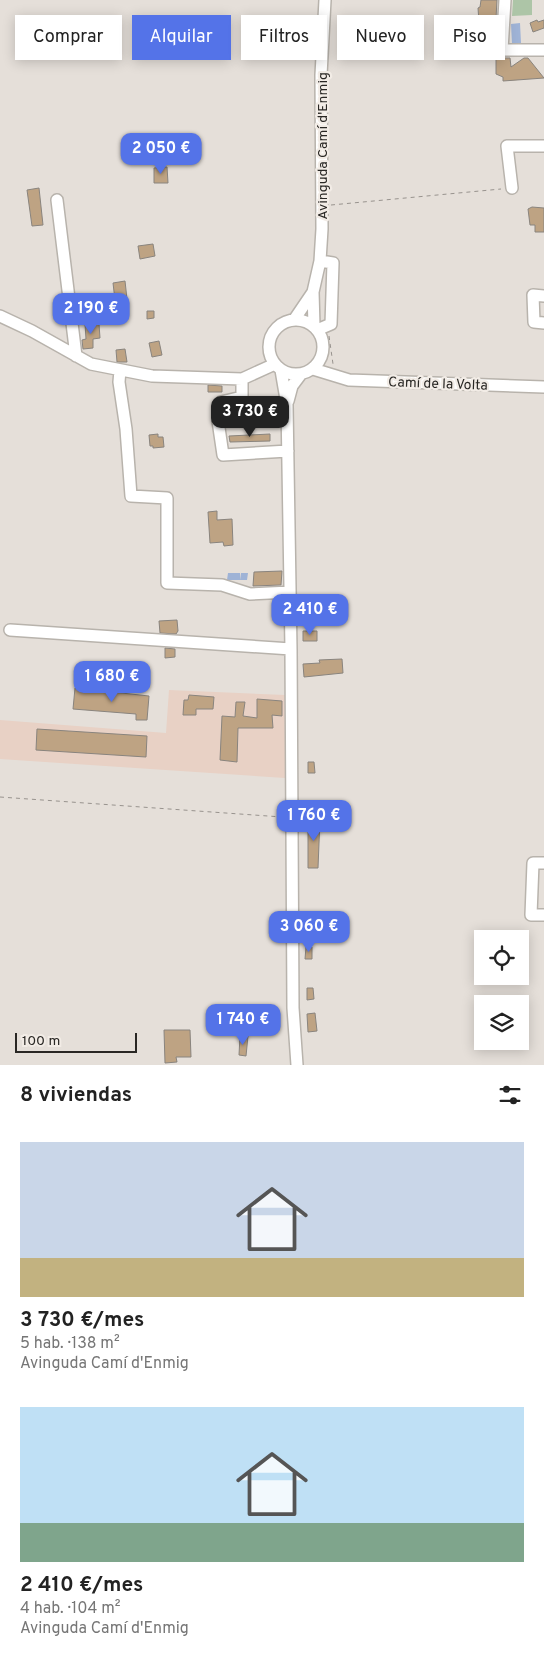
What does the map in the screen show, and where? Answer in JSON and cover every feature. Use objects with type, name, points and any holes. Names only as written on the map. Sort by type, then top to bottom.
[{"type":"street","name":"Avinguda Camí d'Enmig","points":[[318,328],[313,292],[320,261],[322,206],[321,75],[325,0]]},
{"type":"street","points":[[505,0],[502,50],[544,50]]},
{"type":"street","points":[[512,188],[507,146],[544,146]]},
{"type":"street","points":[[57,200],[76,356]]},
{"type":"street","points":[[318,328],[330,324],[333,263],[320,261]]},
{"type":"street","name":"Avinguda Camí d'Enmig","points":[[294,320],[313,292]]},
{"type":"street","points":[[543,327],[534,322],[533,295],[544,296]]},
{"type":"street","points":[[0,316],[32,331],[91,364],[152,376],[242,379],[275,363]]},
{"type":"street","points":[[297,1065],[293,1008],[293,818],[288,451],[286,405],[270,339],[279,326],[294,320],[304,321],[318,328],[323,342],[322,356],[332,375]]},
{"type":"street","points":[[275,363],[291,374],[301,374],[312,369],[322,356]]},
{"type":"street","name":"Camí de la Volta","points":[[312,369],[349,380],[544,387]]},
{"type":"street","points":[[120,370],[119,382],[126,429],[132,496],[167,498],[167,583],[222,585],[250,594],[290,592]]},
{"type":"street","points":[[286,405],[292,386],[301,374]]},
{"type":"street","points":[[242,379],[242,397],[221,402],[218,421],[223,454],[288,451]]},
{"type":"street","points":[[10,630],[291,649]]},
{"type":"street","points":[[539,863],[530,915],[544,915]]},
{"type":"path","points":[[322,206],[512,188]]},
{"type":"path","points":[[318,328],[331,342],[331,360],[336,370],[332,375]]},
{"type":"path","points":[[0,797],[293,818]]},
{"type":"shaded area","points":[[169,690],[285,695],[285,778],[0,759],[0,720],[166,733]]},
{"type":"green space","points":[[513,0],[532,0],[532,15],[512,16]]},
{"type":"water","points":[[520,23],[521,43],[512,44],[511,24]]},
{"type":"water","points":[[228,573],[240,573],[240,580],[227,580]]},
{"type":"water","points":[[241,573],[248,573],[247,580],[240,580]]},
{"type":"building","points":[[481,0],[497,0],[496,15],[478,15],[478,8],[480,7]]},
{"type":"building","points":[[537,20],[538,22],[544,20],[544,28],[533,32],[530,23]]},
{"type":"building","points":[[510,58],[511,67],[524,58],[528,58],[544,78],[503,81],[503,77],[496,74],[496,60]]},
{"type":"building","points":[[167,167],[168,183],[154,183],[154,168]]},
{"type":"building","points":[[39,188],[43,225],[32,226],[27,190]]},
{"type":"building","points":[[532,207],[544,208],[544,232],[535,232],[535,225],[530,225],[528,209]]},
{"type":"building","points":[[153,244],[155,256],[140,259],[138,246]]},
{"type":"building","points":[[125,281],[127,299],[115,300],[113,283]]},
{"type":"building","points":[[115,302],[117,313],[111,313],[109,303]]},
{"type":"building","points":[[147,311],[154,311],[154,318],[147,319]]},
{"type":"building","points":[[85,324],[99,324],[100,338],[93,339],[93,348],[83,349],[82,340],[86,339]]},
{"type":"building","points":[[159,341],[162,355],[152,357],[149,343]]},
{"type":"building","points":[[125,349],[127,362],[117,362],[116,350]]},
{"type":"building","points":[[208,385],[222,386],[222,392],[208,392]]},
{"type":"building","points":[[228,408],[242,414],[236,425],[226,419]]},
{"type":"building","points":[[158,434],[158,437],[163,437],[164,447],[153,448],[153,446],[150,446],[149,435]]},
{"type":"building","points":[[270,434],[270,441],[230,442],[229,436]]},
{"type":"building","points":[[217,511],[217,520],[232,519],[233,545],[224,546],[223,542],[210,543],[208,512]]},
{"type":"building","points":[[282,571],[281,585],[253,586],[254,572]]},
{"type":"building","points":[[177,620],[178,631],[176,634],[160,633],[159,621]]},
{"type":"building","points":[[303,631],[317,631],[317,641],[303,641]]},
{"type":"building","points":[[165,648],[175,649],[175,657],[165,658]]},
{"type":"building","points":[[342,659],[343,673],[304,677],[303,664],[320,663],[319,660]]},
{"type":"building","points":[[75,688],[149,696],[147,720],[136,720],[136,714],[73,709]]},
{"type":"building","points":[[189,695],[214,697],[213,709],[196,709],[196,715],[183,715],[184,700],[188,700]]},
{"type":"building","points":[[257,699],[282,701],[282,716],[272,715],[273,728],[238,728],[237,762],[220,760],[222,716],[235,717],[236,702],[245,702],[243,716],[257,718]]},
{"type":"building","points":[[37,729],[147,736],[146,757],[36,750]]},
{"type":"building","points":[[308,762],[314,762],[315,773],[308,773]]},
{"type":"building","points":[[308,818],[320,818],[318,868],[308,868]]},
{"type":"building","points":[[306,947],[312,947],[312,959],[305,959]]},
{"type":"building","points":[[307,988],[313,988],[314,999],[307,1000]]},
{"type":"building","points":[[315,1013],[317,1031],[308,1032],[307,1014]]},
{"type":"building","points":[[164,1030],[190,1030],[191,1057],[176,1057],[177,1062],[165,1063]]},
{"type":"building","points":[[240,1036],[248,1036],[246,1056],[239,1055]]}]
